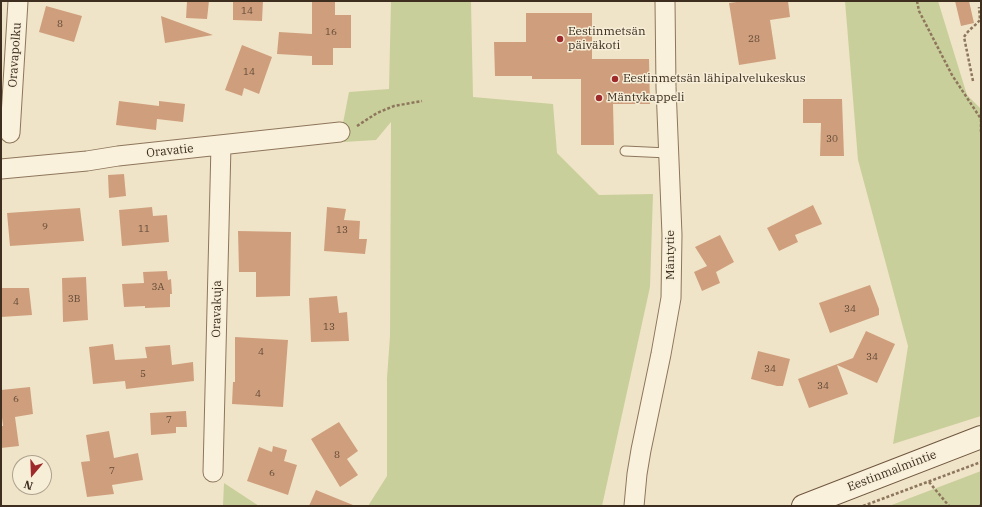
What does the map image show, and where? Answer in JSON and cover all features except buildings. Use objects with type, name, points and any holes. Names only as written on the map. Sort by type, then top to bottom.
[{"type":"street","name":"Oravapolku","points":[[10,133],[18,1]]},
{"type":"street","name":"Mäntytie","points":[[634,506],[641,450],[671,298],[672,234],[666,87],[665,1]]},
{"type":"street","name":"Oravatie","points":[[1,169],[87,161],[118,156],[340,132]]},
{"type":"street","name":"Oravakuja","points":[[213,472],[221,145]]},
{"type":"street","name":"Eestinmalmintie","points":[[803,506],[981,437]]},
{"type":"lane","points":[[625,151],[668,153]]},
{"type":"path","points":[[917,1],[919,11],[952,75],[981,118],[981,133]]},
{"type":"path","points":[[973,81],[964,37],[967,31],[975,27],[980,20],[979,7]]},
{"type":"path","points":[[340,132],[359,125],[377,113],[394,106],[422,101]]},
{"type":"path","points":[[863,506],[981,462]]},
{"type":"path","points":[[929,482],[949,506]]},
{"type":"green space","points":[[391,1],[471,1],[473,97],[553,104],[557,153],[599,195],[653,194],[650,287],[602,506],[368,506],[387,476],[387,378],[390,336],[391,122],[376,140],[344,142],[343,123],[349,92],[389,89]]},
{"type":"green space","points":[[845,1],[938,1],[967,95],[981,109],[981,416],[893,444],[908,346],[858,160]]},
{"type":"green space","points":[[981,471],[981,506],[889,506]]},
{"type":"green space","points":[[224,483],[259,506],[201,506],[223,505]]},
{"type":"place","name":"Eestinmetsän päiväkoti","points":[[560,39]]},
{"type":"place","name":"Eestinmetsän lähipalvelukeskus","points":[[615,79]]},
{"type":"place","name":"Mäntykappeli","points":[[599,98]]}]
